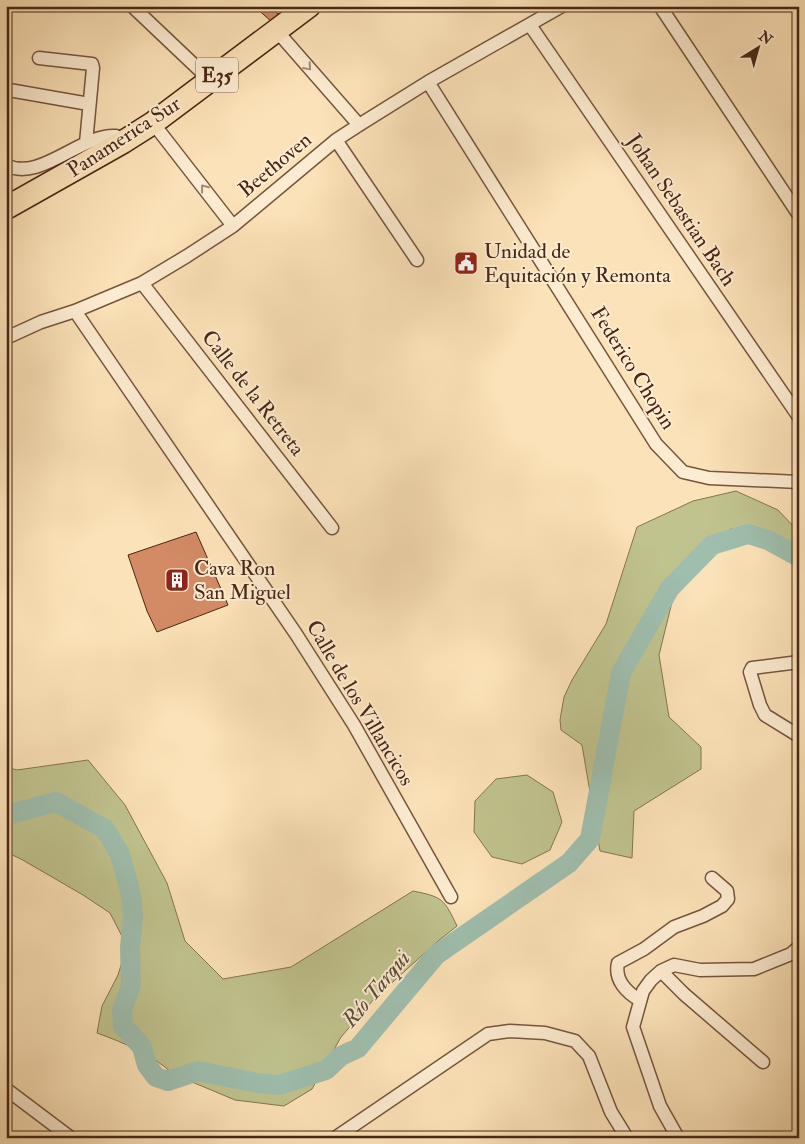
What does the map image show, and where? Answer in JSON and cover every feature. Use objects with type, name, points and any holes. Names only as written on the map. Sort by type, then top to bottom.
[{"type":"highway","name":"Panamerica Sur","points":[[6,208],[153,123],[309,6]]},
{"type":"street","points":[[132,6],[210,80]]},
{"type":"street","name":"Beethoven","points":[[6,338],[41,322],[75,311],[142,283],[188,256],[233,226],[336,140],[359,124],[428,82],[562,6]]},
{"type":"street","points":[[660,6],[799,215]]},
{"type":"street","name":"Johan Sebastian Bach","points":[[530,25],[799,417]]},
{"type":"street","points":[[276,30],[359,124]]},
{"type":"street","points":[[39,58],[92,64],[86,143]]},
{"type":"street","name":"Federico Chopin","points":[[428,82],[656,444],[683,472],[709,478],[799,482]]},
{"type":"street","points":[[9,90],[89,104]]},
{"type":"street","points":[[153,123],[233,226]]},
{"type":"street","points":[[6,165],[12,168],[36,167],[99,137],[116,136],[123,142]]},
{"type":"street","points":[[336,140],[417,260]]},
{"type":"street","name":"Calle de la Retreta","points":[[142,283],[332,528]]},
{"type":"street","name":"Calle de los Villancicos","points":[[75,311],[296,634],[354,725],[451,897]]},
{"type":"street","points":[[799,662],[752,668],[750,672],[765,715],[799,736]]},
{"type":"street","points":[[640,1000],[629,994],[620,981],[616,970],[618,963],[644,949],[674,927],[703,916],[722,906],[728,899],[727,892],[712,878]]},
{"type":"street","points":[[678,1138],[660,1106],[634,1027],[642,991],[661,971],[674,965],[700,970],[754,970],[791,954],[799,947]]},
{"type":"street","points":[[661,971],[684,994],[763,1062]]},
{"type":"street","points":[[335,1138],[488,1034],[510,1031],[545,1033],[575,1041],[589,1056],[611,1112],[627,1138]]},
{"type":"street","points":[[6,1089],[71,1138]]},
{"type":"green space","points":[[736,491],[778,510],[799,532],[799,566],[771,537],[731,529],[702,546],[674,578],[672,602],[659,655],[669,717],[701,747],[701,769],[634,811],[632,858],[600,851],[582,745],[561,730],[560,720],[564,697],[572,680],[606,624],[637,527],[693,501]]},
{"type":"green space","points":[[88,760],[125,805],[167,883],[185,941],[223,979],[291,967],[413,891],[431,895],[441,901],[449,910],[457,926],[374,999],[341,1037],[312,1089],[284,1106],[235,1100],[173,1074],[147,1055],[97,1033],[102,1006],[118,975],[127,946],[110,913],[83,895],[6,852],[6,767],[17,770]]},
{"type":"green space","points":[[527,775],[553,792],[562,822],[550,850],[522,864],[492,857],[474,832],[475,801],[496,779]]},
{"type":"building","points":[[254,6],[268,6],[281,16],[273,23]]},
{"type":"building","name":"Cava Ron San Miguel","points":[[196,532],[228,605],[157,632],[147,611],[128,555]]},
{"type":"waterway","name":"Río Tarqui","points":[[6,815],[56,802],[105,829],[119,852],[132,900],[133,918],[130,947],[131,986],[122,1010],[123,1026],[142,1047],[147,1065],[156,1077],[168,1081],[198,1071],[257,1083],[279,1085],[326,1070],[341,1056],[358,1048],[436,955],[569,863],[590,839],[621,673],[670,588],[712,545],[748,534],[768,540],[799,557]]},
{"type":"place","name":"Unidad de Equitación y Remonta","points":[[466,263]]},
{"type":"place","name":"Cava Ron San Miguel","points":[[177,580]]}]
